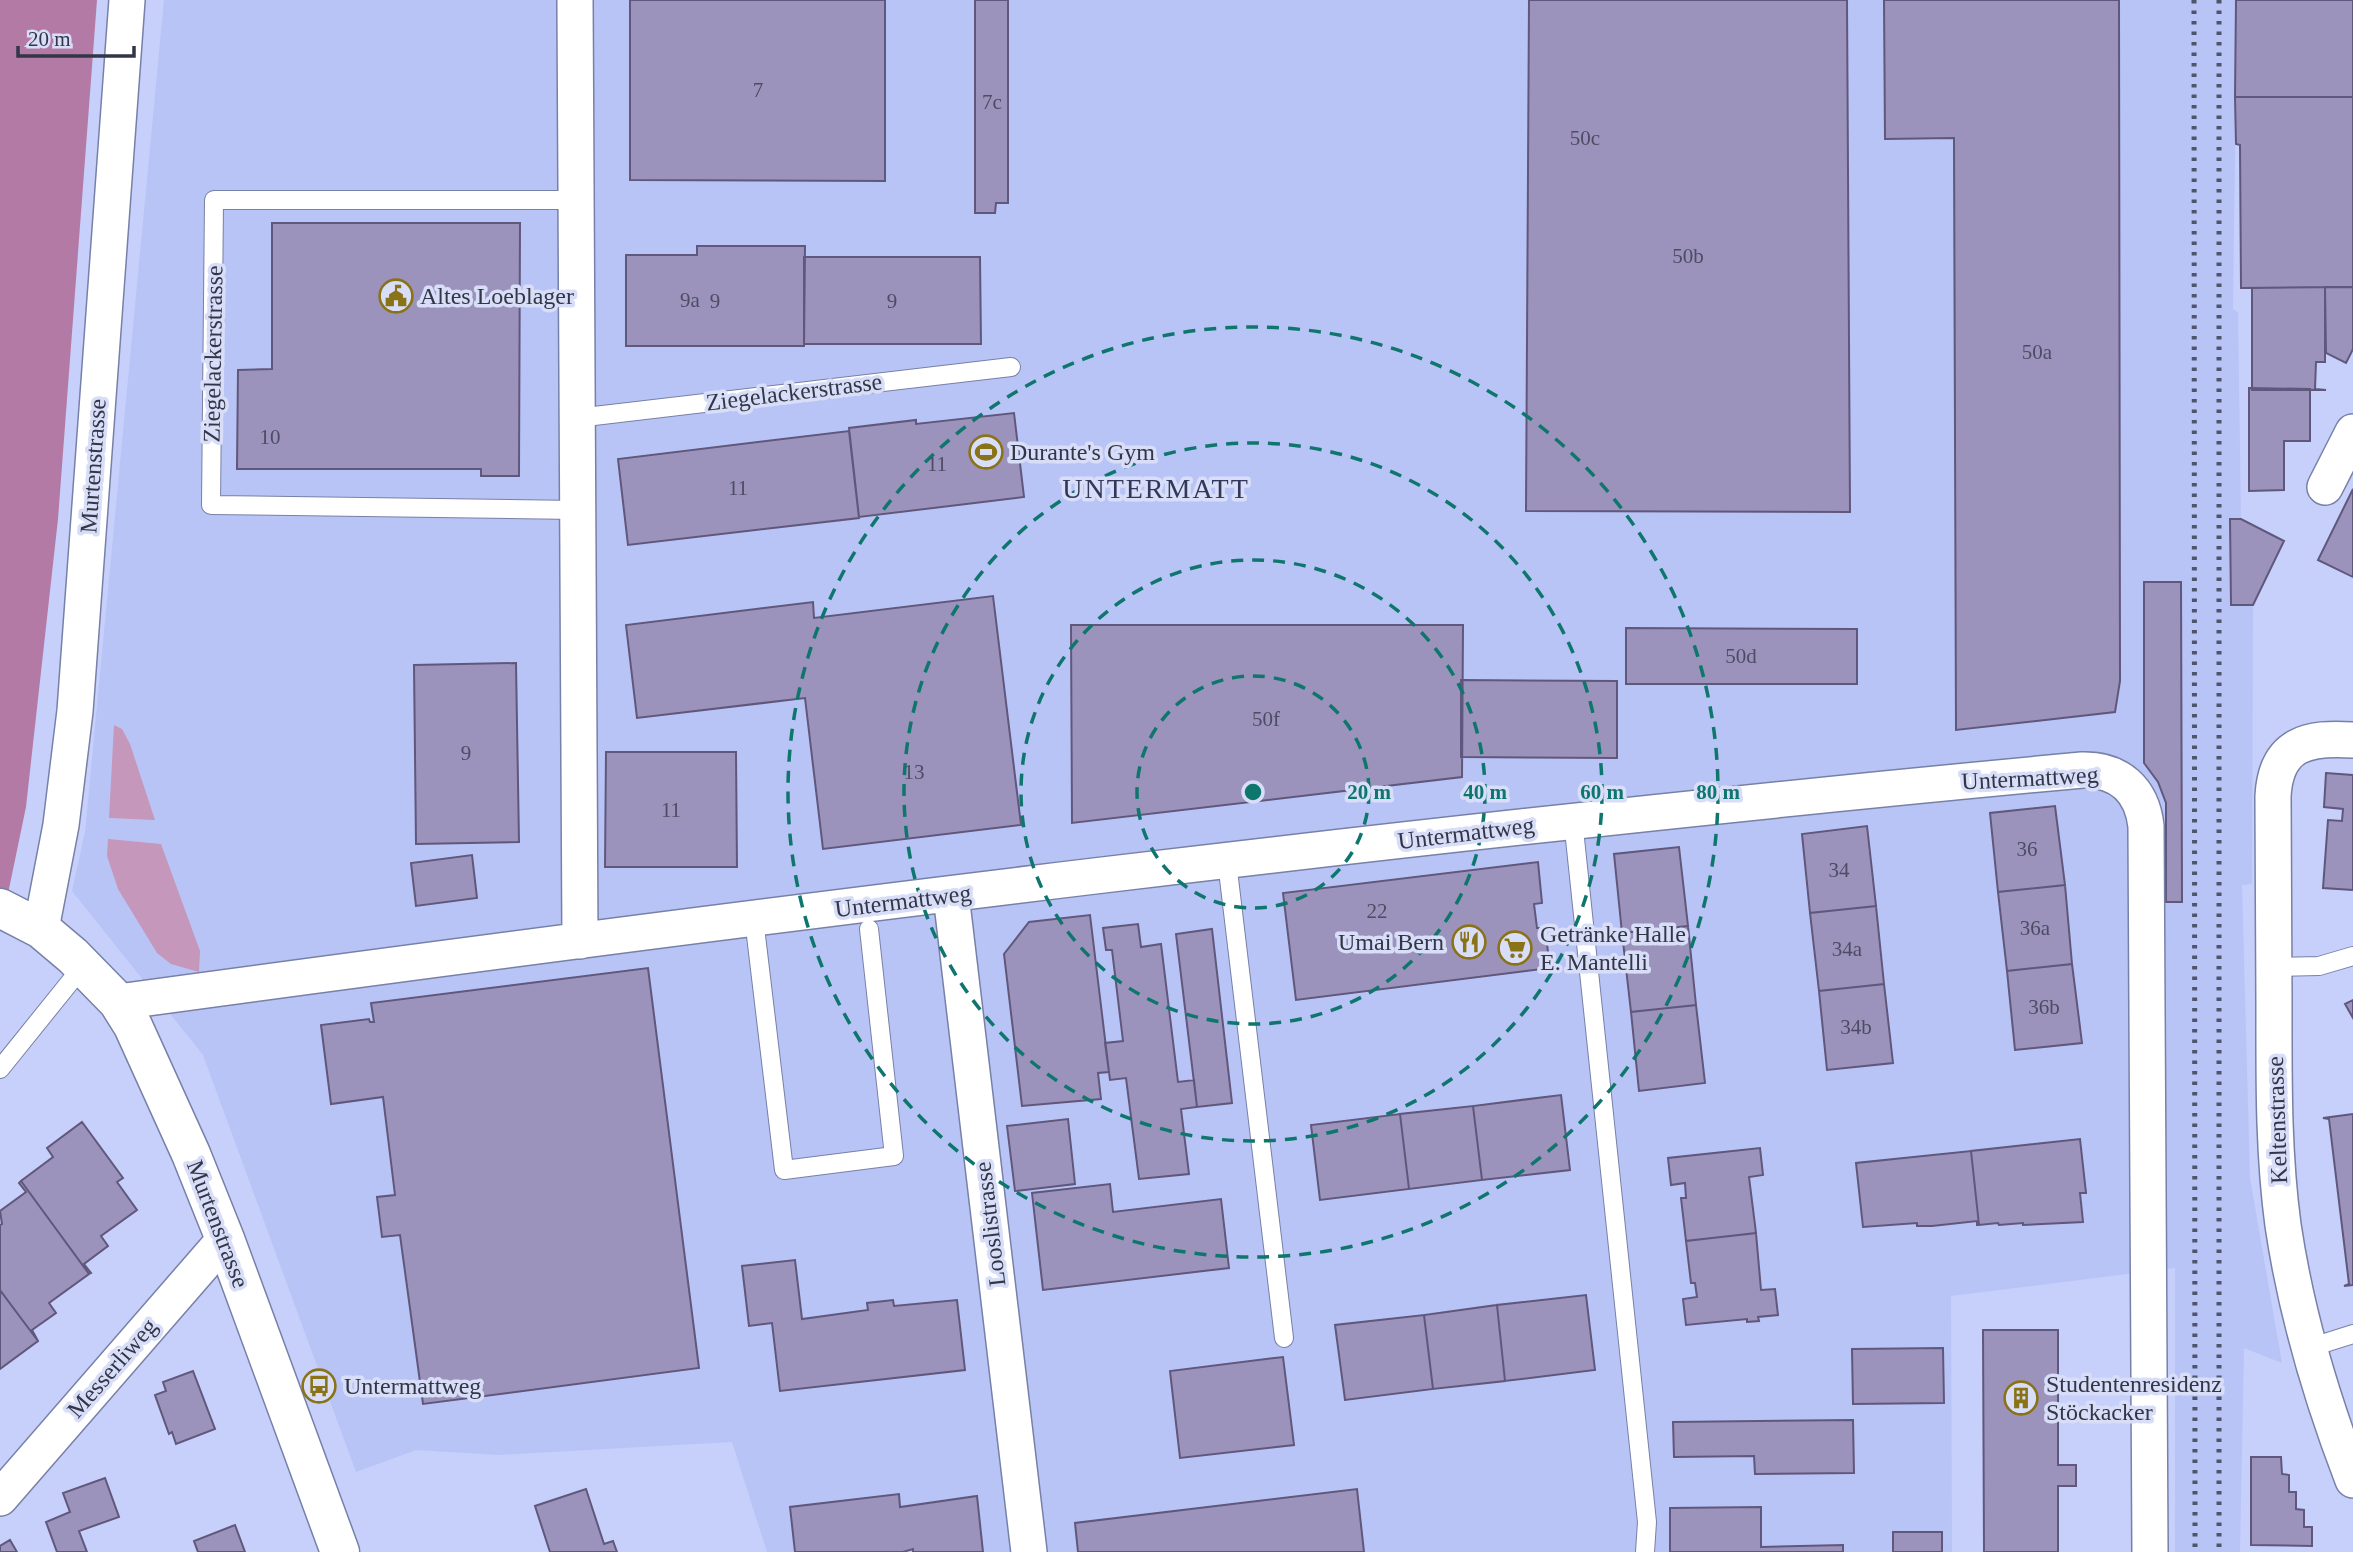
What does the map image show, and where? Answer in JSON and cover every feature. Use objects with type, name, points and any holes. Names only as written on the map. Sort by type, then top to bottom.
[{"type":"street","name":"Murtenstrasse","points":[[41,929],[61,825],[75,711],[127,0]]},
{"type":"street","points":[[575,0],[580,941]]},
{"type":"street","points":[[2325,486],[2353,432]]},
{"type":"street","name":"Keltenstrasse","points":[[2353,740],[2313,740],[2289,754],[2276,773],[2273,789],[2274,1096],[2281,1200],[2291,1270],[2309,1348],[2321,1393],[2353,1479]]},
{"type":"street","name":"Untermattweg","points":[[118,1002],[754,919],[1573,820],[2082,770],[2113,774],[2136,793],[2145,813],[2146,825],[2150,1552]]},
{"type":"street","name":"Looslistrasse","points":[[951,895],[1030,1552]]},
{"type":"street","name":"Murtenstrasse","points":[[0,908],[41,929],[83,966],[118,1002],[133,1026],[191,1154],[225,1239],[340,1552]]},
{"type":"street","name":"Messerliweg","points":[[0,1498],[225,1239]]},
{"type":"lane","name":"Ziegelackerstrasse","points":[[576,200],[214,200],[211,505],[577,510]]},
{"type":"lane","name":"Ziegelackerstrasse","points":[[577,418],[1011,367]]},
{"type":"lane","points":[[1573,820],[1647,1522],[1645,1552]]},
{"type":"lane","points":[[1227,862],[1284,1338]]},
{"type":"lane","points":[[754,919],[784,1170],[894,1156],[869,929]]},
{"type":"lane","points":[[2274,967],[2319,966],[2353,956]]},
{"type":"lane","points":[[0,1069],[83,966]]},
{"type":"lane","points":[[2309,1348],[2353,1334]]},
{"type":"shaded area","points":[[0,0],[97,0],[58,519],[26,807],[0,932]]},
{"type":"shaded area","points":[[164,0],[2237,0],[2233,309],[2238,313],[2241,519],[2284,541],[2253,605],[2252,884],[2242,885],[2250,1178],[2282,1363],[2244,1348],[2240,1552],[2175,1552],[2175,1268],[1951,1296],[1952,1552],[767,1552],[732,1442],[498,1455],[416,1450],[356,1472],[203,1055],[72,891],[85,832]]},
{"type":"shaded area","points":[[114,725],[122,729],[130,744],[155,820],[109,818]]},
{"type":"shaded area","points":[[108,839],[161,844],[200,951],[199,972],[171,964],[157,953],[118,889],[107,856]]},
{"type":"building","points":[[630,0],[885,0],[885,181],[630,180]]},
{"type":"building","points":[[975,0],[1008,0],[1008,203],[996,203],[995,213],[975,213]]},
{"type":"building","points":[[1529,0],[1847,0],[1850,512],[1526,511]]},
{"type":"building","points":[[1884,0],[2119,0],[2120,681],[2115,712],[1956,730],[1954,138],[1885,139]]},
{"type":"building","points":[[2236,0],[2353,0],[2353,97],[2235,97]]},
{"type":"building","points":[[2235,97],[2353,97],[2353,287],[2241,288],[2240,145],[2236,144]]},
{"type":"building","name":"Altes Loeblager","points":[[272,223],[520,223],[519,476],[481,476],[481,469],[237,469],[238,370],[272,369]]},
{"type":"building","points":[[697,246],[805,246],[804,346],[626,346],[626,255],[697,255]]},
{"type":"building","points":[[804,257],[980,257],[981,344],[804,344]]},
{"type":"building","points":[[2325,287],[2325,362],[2316,362],[2315,389],[2326,390],[2252,390],[2252,288]]},
{"type":"building","points":[[2325,287],[2353,287],[2353,349],[2346,363],[2326,353]]},
{"type":"building","points":[[2249,388],[2310,389],[2310,441],[2284,441],[2284,490],[2249,491]]},
{"type":"building","points":[[1014,413],[1024,497],[859,517],[849,428]]},
{"type":"building","points":[[849,431],[859,518],[628,545],[618,459]]},
{"type":"building","points":[[2353,489],[2353,577],[2318,560]]},
{"type":"building","points":[[2230,519],[2241,519],[2284,541],[2253,605],[2231,605]]},
{"type":"building","points":[[2144,582],[2181,582],[2182,902],[2166,902],[2166,803],[2158,782],[2144,763]]},
{"type":"building","points":[[993,596],[1021,825],[823,849],[805,698],[637,718],[626,625],[813,602],[814,618]]},
{"type":"building","points":[[1071,625],[1463,625],[1462,777],[1072,823]]},
{"type":"building","points":[[1626,628],[1857,629],[1857,684],[1626,684]]},
{"type":"building","points":[[516,663],[519,842],[416,844],[414,665]]},
{"type":"building","points":[[1461,680],[1617,681],[1617,758],[1461,757]]},
{"type":"building","points":[[606,752],[736,752],[737,867],[605,867]]},
{"type":"building","points":[[2326,773],[2353,775],[2353,890],[2323,888],[2328,820],[2342,821],[2343,809],[2324,807]]},
{"type":"building","points":[[2055,806],[2065,885],[1998,892],[1990,813]]},
{"type":"building","points":[[1867,826],[1876,906],[1810,913],[1802,834]]},
{"type":"building","points":[[1679,847],[1688,926],[1622,933],[1614,854]]},
{"type":"building","points":[[472,855],[477,898],[416,906],[411,863]]},
{"type":"building","points":[[1538,862],[1542,903],[1534,904],[1537,928],[1545,928],[1550,968],[1296,1000],[1283,893]]},
{"type":"building","points":[[2065,885],[2072,964],[2007,971],[1998,892]]},
{"type":"building","points":[[1876,906],[1884,984],[1819,991],[1810,913]]},
{"type":"building","points":[[1090,915],[1109,1072],[1098,1073],[1101,1099],[1022,1106],[1004,954],[1029,922]]},
{"type":"building","points":[[1138,924],[1141,947],[1161,944],[1178,1082],[1194,1080],[1197,1107],[1181,1109],[1189,1174],[1139,1179],[1126,1078],[1110,1080],[1105,1043],[1123,1041],[1112,950],[1106,950],[1103,928]]},
{"type":"building","points":[[1688,926],[1696,1005],[1631,1012],[1622,933]]},
{"type":"building","points":[[1212,929],[1232,1103],[1197,1107],[1176,934]]},
{"type":"building","points":[[2072,964],[2082,1043],[2015,1050],[2007,971]]},
{"type":"building","points":[[648,968],[699,1368],[423,1404],[400,1235],[382,1237],[377,1197],[395,1195],[383,1097],[331,1104],[321,1025],[369,1019],[374,1022],[371,1003]]},
{"type":"building","points":[[1884,984],[1893,1063],[1827,1070],[1819,991]]},
{"type":"building","points":[[2353,1000],[2353,1018],[2345,1004]]},
{"type":"building","points":[[1696,1005],[1705,1083],[1639,1091],[1631,1012]]},
{"type":"building","points":[[1561,1095],[1570,1170],[1482,1180],[1473,1106]]},
{"type":"building","points":[[1473,1106],[1482,1180],[1409,1189],[1400,1114]]},
{"type":"building","points":[[1400,1114],[1409,1189],[1320,1200],[1311,1125]]},
{"type":"building","points":[[2353,1114],[2353,1285],[2344,1286],[2349,1284],[2329,1119],[2323,1118]]},
{"type":"building","points":[[1068,1119],[1075,1184],[1015,1191],[1007,1126]]},
{"type":"building","points":[[82,1122],[123,1178],[117,1182],[137,1210],[101,1236],[108,1246],[84,1264],[91,1273],[89,1274],[21,1181],[53,1157],[47,1148]]},
{"type":"building","points":[[2080,1139],[2086,1193],[2080,1193],[2083,1222],[1979,1225],[1971,1151]]},
{"type":"building","points":[[1760,1148],[1763,1175],[1749,1177],[1756,1233],[1686,1241],[1681,1198],[1686,1198],[1685,1183],[1671,1185],[1668,1158]]},
{"type":"building","points":[[1971,1151],[1979,1225],[1977,1221],[1932,1226],[1917,1226],[1917,1223],[1863,1227],[1856,1163]]},
{"type":"building","points":[[21,1181],[89,1274],[49,1303],[56,1313],[32,1330],[38,1341],[0,1290],[0,1211],[26,1192],[19,1183]]},
{"type":"building","points":[[1110,1184],[1113,1212],[1221,1199],[1229,1268],[1043,1290],[1032,1193]]},
{"type":"building","points":[[1756,1233],[1761,1290],[1775,1289],[1778,1315],[1758,1317],[1759,1321],[1747,1322],[1747,1319],[1686,1325],[1683,1299],[1697,1297],[1695,1283],[1691,1283],[1686,1241]]},
{"type":"building","points":[[795,1260],[802,1319],[868,1310],[867,1303],[893,1300],[894,1306],[957,1300],[965,1370],[780,1391],[772,1323],[749,1326],[742,1266]]},
{"type":"building","points":[[0,1290],[38,1341],[0,1369]]},
{"type":"building","points":[[1586,1295],[1595,1370],[1505,1381],[1497,1305]]},
{"type":"building","points":[[1497,1305],[1505,1381],[1433,1389],[1424,1315]]},
{"type":"building","points":[[1424,1315],[1433,1389],[1345,1400],[1335,1325]]},
{"type":"building","name":"Studentenresidenz Stöckacker","points":[[1983,1330],[2058,1330],[2058,1465],[2076,1465],[2076,1486],[2058,1486],[2058,1552],[1984,1552]]},
{"type":"building","points":[[1943,1348],[1944,1403],[1853,1404],[1852,1349]]},
{"type":"building","points":[[1283,1357],[1294,1445],[1180,1458],[1170,1371]]},
{"type":"building","points":[[193,1371],[215,1429],[176,1444],[172,1432],[169,1434],[155,1395],[166,1391],[163,1382]]},
{"type":"building","points":[[1853,1420],[1854,1473],[1755,1474],[1754,1456],[1674,1457],[1673,1422]]},
{"type":"building","points":[[2251,1457],[2281,1457],[2282,1474],[2289,1475],[2289,1492],[2296,1492],[2296,1509],[2304,1510],[2304,1527],[2312,1527],[2312,1546],[2251,1545]]},
{"type":"building","points":[[105,1478],[119,1517],[79,1531],[87,1552],[57,1552],[46,1522],[70,1512],[63,1493]]},
{"type":"building","points":[[586,1489],[604,1544],[613,1541],[617,1552],[550,1552],[535,1506]]},
{"type":"building","points":[[1357,1489],[1364,1552],[1078,1552],[1075,1523]]},
{"type":"building","points":[[899,1494],[900,1507],[977,1496],[983,1552],[913,1552],[913,1549],[903,1552],[795,1552],[790,1507]]},
{"type":"building","points":[[1761,1507],[1761,1547],[1843,1545],[1843,1552],[1670,1552],[1670,1508]]},
{"type":"building","points":[[235,1525],[245,1552],[198,1552],[194,1541]]},
{"type":"building","points":[[1893,1532],[1942,1532],[1942,1552],[1893,1552]]},
{"type":"building","points":[[10,1540],[17,1552],[0,1552],[0,1546]]},
{"type":"railway","points":[[2194,0],[2195,1552]]},
{"type":"railway","points":[[2219,0],[2219,1552]]},
{"type":"place","name":"Altes Loeblager","points":[[396,296]]},
{"type":"place","name":"Durante's Gym","points":[[986,452]]},
{"type":"place","name":"Umai Bern","points":[[1469,942]]},
{"type":"place","name":"Getränke Halle E. Mantelli","points":[[1515,948]]},
{"type":"place","name":"Untermattweg","points":[[319,1386]]},
{"type":"place","name":"Studentenresidenz Stöckacker","points":[[2021,1398]]},
{"type":"district","name":"UNTERMATT","points":[[1156,488]]}]
